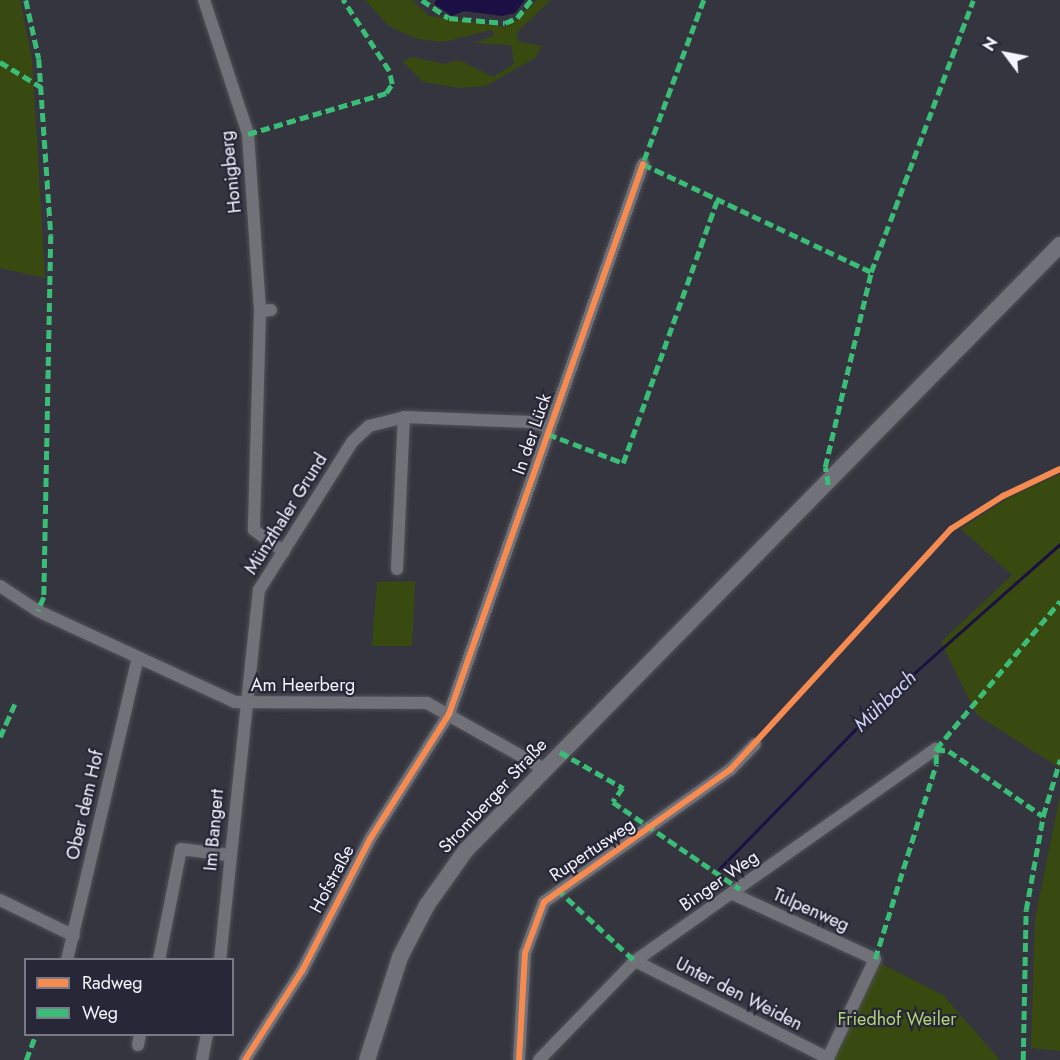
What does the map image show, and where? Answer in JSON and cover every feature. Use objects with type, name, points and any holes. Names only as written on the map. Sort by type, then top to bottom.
[{"type":"main road","name":"Stromberger Straße","points":[[367,1060],[389,984],[427,905],[466,850],[1059,246]]},
{"type":"street","name":"Honigberg","points":[[204,0],[248,134],[266,310],[254,530],[284,552]]},
{"type":"street","name":"In der Lück","points":[[449,714],[643,164]]},
{"type":"street","name":"Münzthaler Grund","points":[[248,704],[259,590],[353,441],[369,426],[404,417],[530,422],[550,428]]},
{"type":"street","points":[[397,569],[404,417]]},
{"type":"street","name":"Am Heerberg","points":[[0,586],[9,596],[138,658],[248,704],[427,703],[544,769]]},
{"type":"street","name":"Ober dem Hof","points":[[68,958],[138,658]]},
{"type":"street","name":"Im Bangert","points":[[220,958],[229,855],[248,704]]},
{"type":"street","name":"Hofstraße","points":[[245,1060],[302,971],[370,839],[449,714]]},
{"type":"street","name":"Rupertusweg","points":[[519,1060],[525,953],[544,902],[730,770],[754,744]]},
{"type":"street","name":"Binger Weg","points":[[539,1060],[635,961],[936,749]]},
{"type":"street","points":[[159,958],[181,849],[229,855]]},
{"type":"street","name":"Tulpenweg","points":[[733,894],[875,959],[827,1059]]},
{"type":"street","points":[[0,900],[74,936]]},
{"type":"street","name":"Unter den Weiden","points":[[635,961],[827,1059]]},
{"type":"street","points":[[202,1060],[207,1036]]},
{"type":"green space","points":[[0,0],[20,0],[32,59],[45,278],[0,268]]},
{"type":"green space","points":[[365,0],[412,0],[429,16],[507,27],[537,0],[551,0],[516,33],[519,42],[542,46],[536,57],[486,86],[459,88],[423,82],[403,62],[411,57],[445,64],[459,60],[493,77],[514,64],[511,45],[475,43],[495,35],[491,30],[444,42],[417,39],[389,26]]},
{"type":"green space","points":[[1060,474],[1060,768],[977,715],[941,642],[1012,575],[961,529],[1008,498]]},
{"type":"green space","points":[[415,581],[412,646],[372,646],[377,582]]},
{"type":"green space","points":[[1060,795],[1060,1051],[1031,1048],[1035,919]]},
{"type":"green space","name":"Friedhof Weiler","points":[[878,962],[943,995],[1000,1060],[831,1060]]},
{"type":"shaded area","points":[[436,0],[525,0],[515,13],[502,16],[464,11],[452,16],[434,4]]},
{"type":"waterway","name":"Mühbach","points":[[719,869],[887,697],[1060,544]]},
{"type":"marked path","points":[[26,0],[39,59],[51,235],[44,597],[38,611]]},
{"type":"marked path","points":[[248,134],[386,93],[392,84],[389,71],[343,0]]},
{"type":"marked path","points":[[422,0],[449,18],[505,23],[517,18],[531,0]]},
{"type":"marked path","points":[[704,0],[643,164],[871,272]]},
{"type":"marked path","points":[[828,485],[825,467],[871,272],[973,0]]},
{"type":"marked path","points":[[0,62],[41,87]]},
{"type":"marked path","points":[[548,434],[623,463],[717,201]]},
{"type":"marked path","points":[[936,749],[1060,601]]},
{"type":"marked path","points":[[0,737],[15,703]]},
{"type":"marked path","points":[[936,749],[949,751],[1043,816]]},
{"type":"marked path","points":[[875,959],[936,764],[936,749]]},
{"type":"marked path","points":[[560,752],[623,788],[613,802],[740,889]]},
{"type":"marked path","points":[[1023,1060],[1026,910],[1043,816],[1060,760]]},
{"type":"marked path","points":[[557,889],[635,961]]},
{"type":"marked path","points":[[26,1060],[35,1036]]},
{"type":"cycle path","points":[[245,1060],[302,971],[370,839],[449,714],[643,164]]},
{"type":"cycle path","points":[[519,1060],[525,953],[544,902],[730,770],[951,529],[1003,496],[1060,469]]}]
